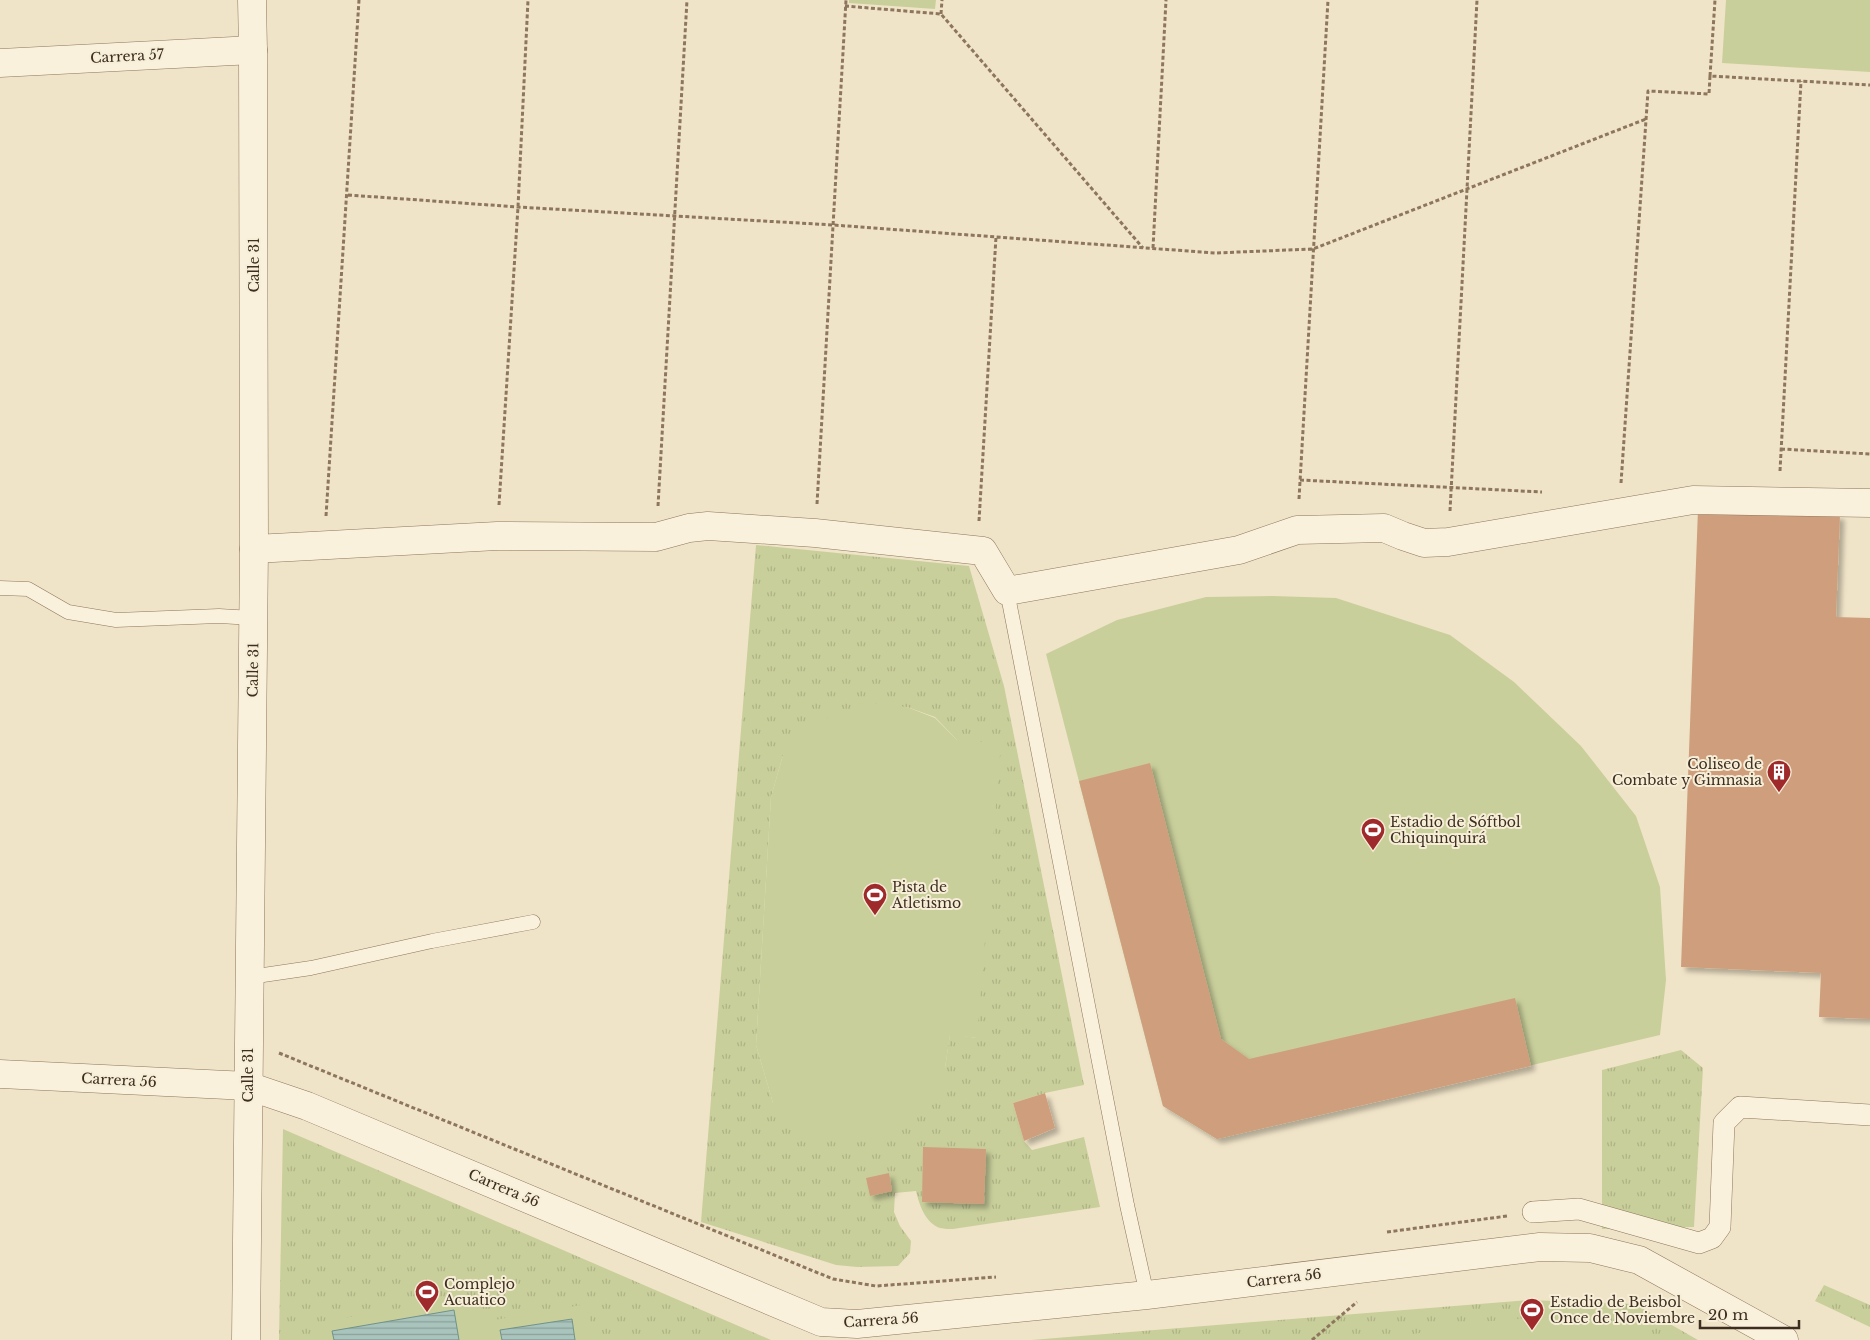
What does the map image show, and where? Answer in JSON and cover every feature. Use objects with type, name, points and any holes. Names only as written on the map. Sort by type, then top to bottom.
[{"type":"street","name":"Calle 31","points":[[246,1340],[254,549],[252,0]]},
{"type":"street","name":"Carrera 57","points":[[0,63],[253,50]]},
{"type":"street","points":[[254,549],[324,547],[497,536],[656,537],[688,528],[708,526],[815,533],[983,551],[1008,591],[1239,550],[1297,530],[1384,528],[1424,543],[1448,542],[1693,500],[1870,503]]},
{"type":"street","name":"Carrera 56","points":[[0,1074],[248,1086],[307,1106],[821,1322],[857,1324],[1147,1295],[1540,1247],[1590,1248],[1639,1260],[1784,1340]]},
{"type":"street","points":[[1533,1212],[1579,1208],[1699,1243],[1712,1238],[1720,1227],[1724,1123],[1740,1107],[1870,1115]]},
{"type":"lane","points":[[0,588],[28,589],[68,612],[116,620],[219,616],[253,618]]},
{"type":"lane","points":[[1008,591],[1127,1205],[1134,1229],[1147,1295]]},
{"type":"lane","points":[[250,976],[311,968],[432,940],[533,922]]},
{"type":"path","points":[[324,547],[359,0]]},
{"type":"path","points":[[497,536],[518,207],[528,0]]},
{"type":"path","points":[[656,537],[687,0]]},
{"type":"path","points":[[815,533],[846,0]]},
{"type":"path","points":[[941,14],[942,0]]},
{"type":"path","points":[[1153,248],[1166,0]]},
{"type":"path","points":[[1297,530],[1328,0]]},
{"type":"path","points":[[1448,542],[1477,0]]},
{"type":"path","points":[[1619,513],[1648,91],[1709,94],[1715,0]]},
{"type":"path","points":[[845,6],[941,14],[1143,248]]},
{"type":"path","points":[[1710,76],[1870,85]]},
{"type":"path","points":[[1778,501],[1801,81]]},
{"type":"path","points":[[348,195],[833,225],[1215,253],[1313,249],[1646,119]]},
{"type":"path","points":[[977,550],[996,237]]},
{"type":"path","points":[[1781,449],[1870,454]]},
{"type":"path","points":[[1300,480],[1551,493]]},
{"type":"path","points":[[249,1041],[833,1279],[876,1286],[1004,1276]]},
{"type":"path","points":[[1386,1232],[1533,1212]]},
{"type":"path","points":[[1312,1340],[1363,1297],[1353,1298]]},
{"type":"green space","points":[[849,0],[936,0],[935,9],[849,3]]},
{"type":"green space","points":[[1726,0],[1870,0],[1870,72],[1722,63]]},
{"type":"green space","points":[[756,545],[969,566],[1004,686],[1084,1085],[1045,1093],[1013,1103],[1024,1141],[1032,1150],[1084,1137],[1100,1207],[946,1229],[935,1226],[930,1222],[921,1207],[916,1191],[895,1193],[894,1212],[900,1226],[911,1241],[910,1253],[898,1266],[857,1267],[836,1265],[701,1222]],"holes":[[[907,707],[935,717],[957,740],[977,1038],[950,1034],[945,1068],[773,1103],[756,1045],[771,797],[783,755]]]},
{"type":"green space","name":"Estadio de Sóftbol Chiquinquirá","points":[[1273,596],[1336,598],[1450,635],[1514,682],[1581,746],[1636,816],[1660,887],[1666,980],[1660,1035],[1217,1139],[1163,1106],[1046,654],[1117,620],[1206,597]]},
{"type":"green space","name":"Pista de Atletismo","points":[[869,703],[907,707],[935,718],[957,740],[1001,743],[977,1038],[950,1035],[945,1068],[934,1103],[892,1139],[845,1143],[804,1132],[773,1103],[756,1045],[771,797],[783,755],[803,732],[833,714]]},
{"type":"green space","points":[[1681,1050],[1703,1068],[1694,1227],[1602,1229],[1602,1070]]},
{"type":"green space","points":[[283,1129],[771,1340],[279,1340]]},
{"type":"green space","points":[[1824,1285],[1870,1305],[1870,1327],[1815,1301]]},
{"type":"green space","name":"Complejo Acuatico","points":[[478,1295],[483,1322],[587,1304],[594,1340],[317,1340],[315,1323]]},
{"type":"green space","points":[[1528,1300],[1635,1304],[1698,1340],[1031,1340]]},
{"type":"green space","name":"Estadio de Beisbol Once de Noviembre","points":[[1543,1317],[1608,1323],[1669,1340],[1387,1340],[1466,1323]]},
{"type":"water","points":[[454,1310],[459,1340],[334,1340],[332,1331]]},
{"type":"water","points":[[572,1319],[575,1340],[502,1340],[500,1330]]},
{"type":"building","name":"Coliseo de Combate y Gimnasia","points":[[1698,509],[1840,515],[1836,617],[1870,618],[1870,1019],[1819,1017],[1821,973],[1681,967]]},
{"type":"building","points":[[1150,763],[1221,1039],[1249,1059],[1515,998],[1531,1066],[1217,1139],[1163,1106],[1079,781]]},
{"type":"building","points":[[1045,1093],[1055,1128],[1024,1141],[1013,1103]]},
{"type":"building","points":[[923,1147],[986,1149],[984,1204],[922,1202]]},
{"type":"building","points":[[889,1173],[892,1191],[870,1196],[866,1178]]},
{"type":"place","name":"Coliseo de Combate y Gimnasia","points":[[1779,793]]},
{"type":"place","name":"Estadio de Sóftbol Chiquinquirá","points":[[1373,851]]},
{"type":"place","name":"Pista de Atletismo","points":[[875,916]]},
{"type":"place","name":"Complejo Acuatico","points":[[427,1313]]},
{"type":"place","name":"Estadio de Beisbol Once de Noviembre","points":[[1532,1331]]}]
